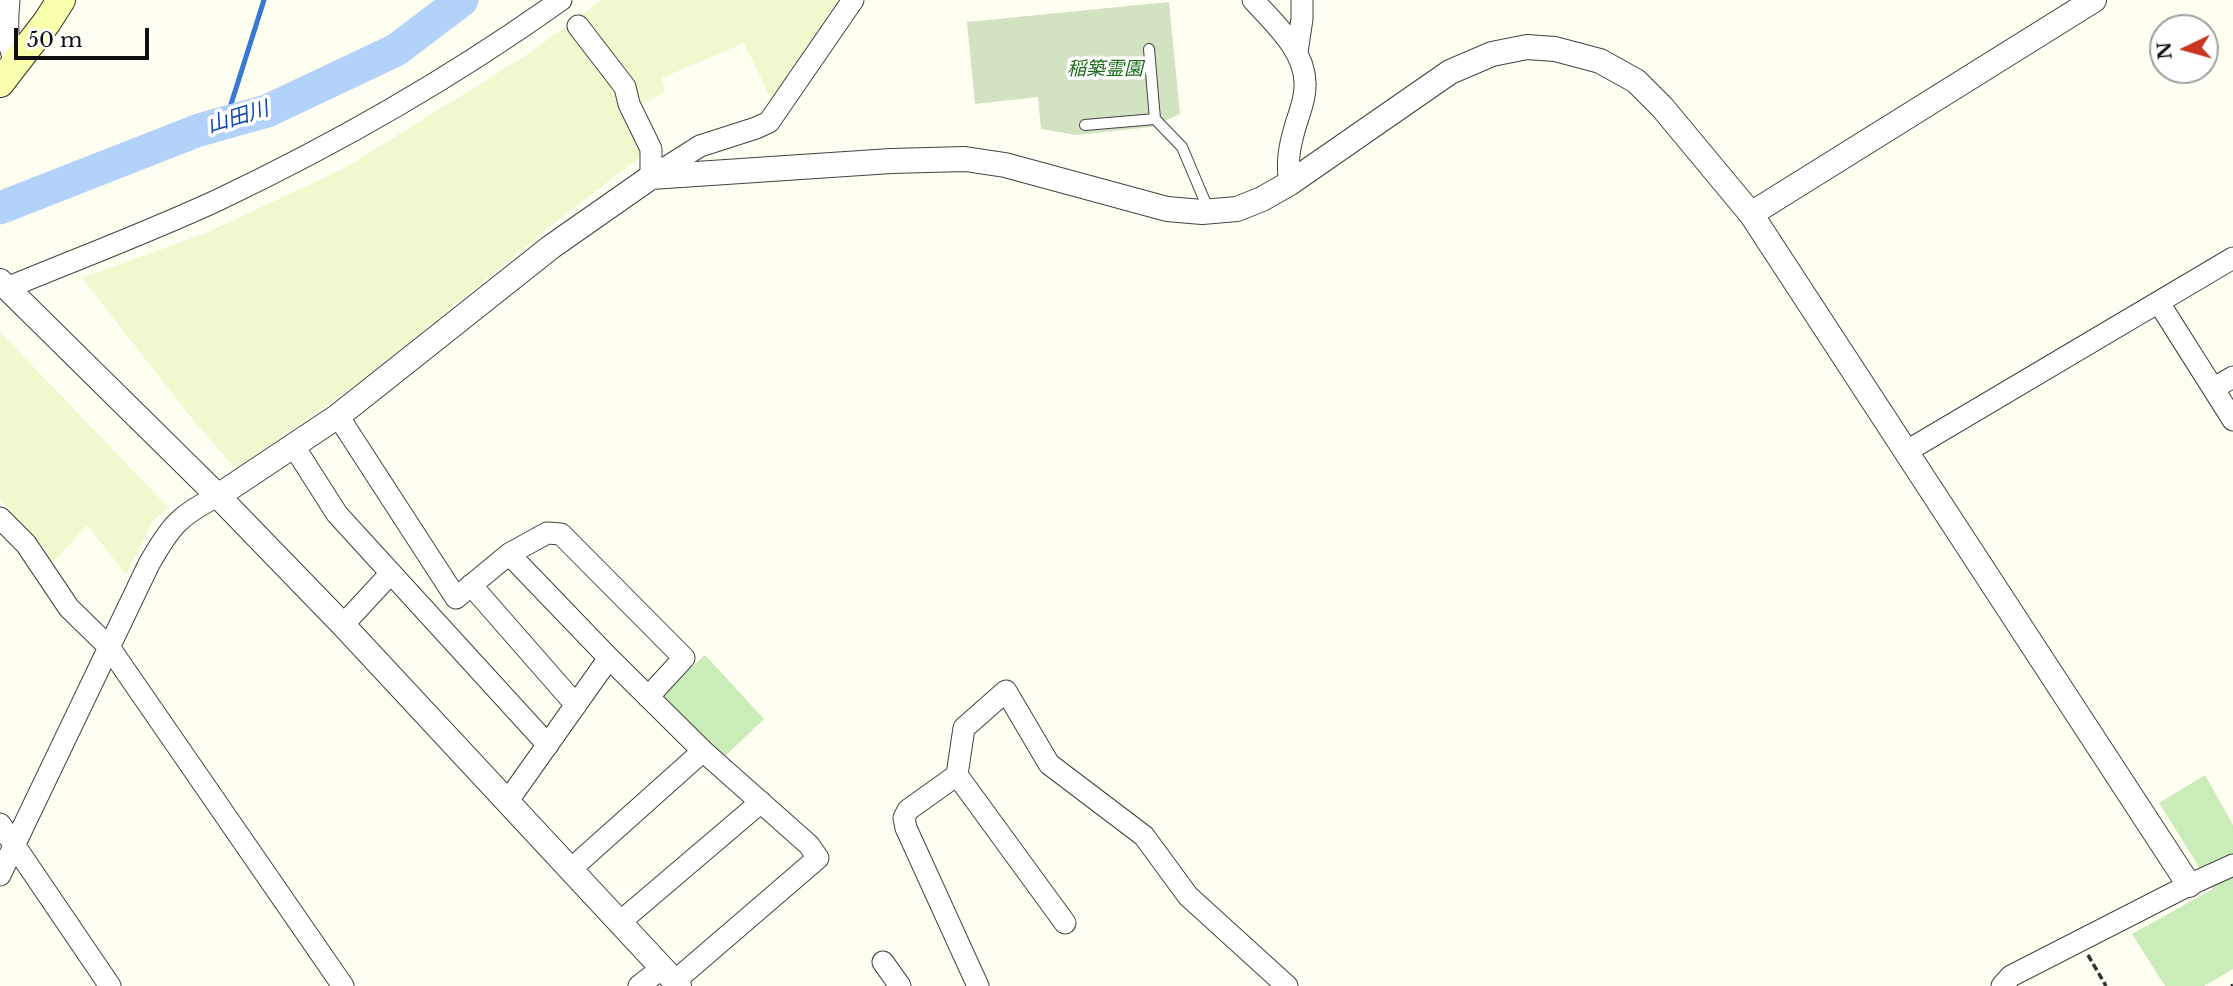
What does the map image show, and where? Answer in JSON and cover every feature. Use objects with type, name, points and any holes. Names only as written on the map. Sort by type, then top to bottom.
[{"type":"main road","points":[[8,73],[61,0]]},
{"type":"street","points":[[8,73],[9,0]]},
{"type":"street","points":[[561,0],[521,29],[409,100],[290,165],[215,201],[4,285],[218,496],[343,625],[672,978]]},
{"type":"street","points":[[1253,0],[1297,52],[1303,69],[1306,86],[1290,144],[1287,168],[1290,183]]},
{"type":"street","points":[[1297,52],[1302,0]]},
{"type":"street","points":[[1751,214],[2094,0]]},
{"type":"street","points":[[0,875],[167,531],[190,509],[218,496],[338,416],[551,247],[651,177],[700,146],[769,122],[854,2]]},
{"type":"street","points":[[578,26],[625,88],[629,104],[652,149],[651,177]]},
{"type":"street","points":[[651,177],[891,161],[965,159],[1005,165],[1167,209],[1237,209],[1290,183],[1450,72],[1492,54],[1527,47],[1555,49],[1601,61],[1636,81],[1662,107],[1751,214],[2189,885]]},
{"type":"street","points":[[1907,451],[2233,258]]},
{"type":"street","points":[[2159,303],[2233,420]]},
{"type":"street","points":[[2214,388],[2233,377]]},
{"type":"street","points":[[338,416],[463,592],[576,705]]},
{"type":"street","points":[[293,445],[337,513],[548,745]]},
{"type":"street","points":[[0,518],[26,544],[69,608],[109,647],[342,986]]},
{"type":"street","points":[[433,620],[509,554],[547,533],[561,534],[684,658],[648,696]]},
{"type":"street","points":[[509,554],[703,751],[809,845],[818,858],[672,978],[639,986]]},
{"type":"street","points":[[343,625],[391,573]]},
{"type":"street","points":[[507,802],[609,658]]},
{"type":"street","points":[[1065,923],[957,775],[964,728],[1006,691],[1049,764],[1144,836],[1188,896],[1287,986]]},
{"type":"street","points":[[571,869],[703,751]]},
{"type":"street","points":[[957,775],[908,810],[904,818],[906,828],[978,986]]},
{"type":"street","points":[[620,922],[761,803]]},
{"type":"street","points":[[0,824],[110,986]]},
{"type":"street","points":[[2002,986],[2011,976],[2233,865]]},
{"type":"street","points":[[883,962],[900,986]]},
{"type":"lane","points":[[1149,49],[1155,119],[1182,147],[1209,211]]},
{"type":"lane","points":[[1085,125],[1155,119]]},
{"type":"path","points":[[2080,942],[2106,986]]},
{"type":"green space","points":[[602,0],[838,0],[772,101],[744,43],[662,78],[665,92],[625,114],[644,154],[557,221],[369,375],[236,469],[193,420],[82,278],[206,233],[345,168],[525,56]]},
{"type":"green space","name":"稲築霊園","points":[[1169,2],[1180,114],[1151,127],[1076,135],[1041,129],[1038,97],[975,104],[967,22]]},
{"type":"green space","points":[[0,332],[168,507],[152,522],[126,575],[87,525],[53,563],[0,499]]},
{"type":"green space","points":[[705,655],[764,719],[724,757],[661,695]]},
{"type":"green space","points":[[2205,775],[2233,825],[2233,969],[2204,986],[2165,986],[2132,934],[2213,889],[2159,803]]},
{"type":"waterway","points":[[225,123],[264,0]]},
{"type":"waterway","name":"山田川","points":[[0,208],[199,130],[267,111],[396,50],[462,0]]}]
